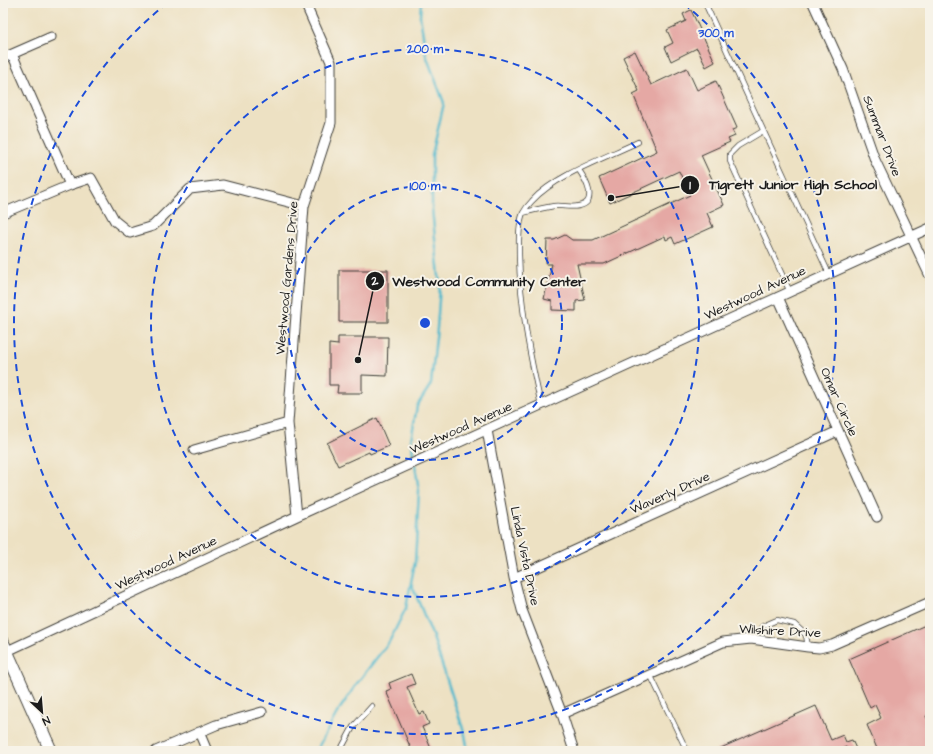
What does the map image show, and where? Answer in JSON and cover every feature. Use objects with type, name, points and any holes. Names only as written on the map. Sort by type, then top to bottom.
[{"type":"street","name":"Westwood Gardens Drive","points":[[298,516],[288,422],[304,206],[331,123],[331,62],[305,3]]},
{"type":"street","name":"Summar Drive","points":[[813,3],[843,69],[875,160],[930,276]]},
{"type":"street","points":[[3,58],[51,37]]},
{"type":"street","points":[[12,54],[70,185]]},
{"type":"street","points":[[3,213],[70,185],[91,178],[115,221],[130,233],[153,226],[190,189],[223,185],[304,206]]},
{"type":"street","name":"Westwood Avenue","points":[[4,649],[930,228]]},
{"type":"street","name":"Omar Circle","points":[[778,297],[877,517]]},
{"type":"street","points":[[194,450],[288,422]]},
{"type":"street","name":"Linda Vista Drive","points":[[487,430],[514,578],[522,610],[562,714],[574,751]]},
{"type":"street","name":"Waverly Drive","points":[[514,578],[838,431]]},
{"type":"street","name":"Wilshire Drive","points":[[562,714],[723,642],[751,639],[819,648],[832,645],[930,602]]},
{"type":"street","points":[[4,649],[51,751]]},
{"type":"street","points":[[156,751],[231,720],[262,712]]},
{"type":"street","points":[[199,732],[207,751]]},
{"type":"lane","points":[[704,3],[829,274]]},
{"type":"lane","points":[[763,131],[738,146],[730,154],[730,161],[790,292]]},
{"type":"lane","points":[[541,405],[530,359],[519,287],[519,238],[523,213],[532,200],[546,189],[579,170],[638,142]]},
{"type":"lane","points":[[523,213],[555,206],[579,206],[585,204],[589,198],[588,184],[579,170]]},
{"type":"lane","points":[[751,639],[763,626],[778,620],[794,624],[806,635],[808,647]]},
{"type":"lane","points":[[650,674],[687,751]]},
{"type":"lane","points":[[340,751],[353,727],[372,706]]},
{"type":"building","points":[[691,10],[715,62],[706,67],[697,48],[671,61],[665,47],[673,43],[667,30],[686,21],[683,14]]},
{"type":"building","points":[[635,51],[651,85],[687,68],[697,90],[716,81],[737,128],[732,130],[735,136],[728,139],[730,142],[701,155],[724,205],[707,213],[713,227],[675,244],[672,237],[666,240],[665,236],[604,264],[577,264],[585,300],[576,301],[576,311],[552,310],[552,301],[544,299],[552,264],[546,264],[547,240],[554,240],[565,235],[572,240],[593,240],[690,195],[679,171],[610,203],[599,178],[657,151],[633,94],[639,91],[623,57]]},
{"type":"building","points":[[339,270],[388,270],[388,322],[339,322]]},
{"type":"building","points":[[338,337],[388,337],[387,376],[362,375],[362,393],[337,393],[338,385],[329,385],[329,344],[338,345]]},
{"type":"building","points":[[377,418],[389,446],[370,454],[369,452],[338,466],[327,443]]},
{"type":"building","points":[[930,623],[930,714],[926,716],[930,725],[930,751],[878,751],[867,725],[881,718],[875,705],[870,708],[849,659]]},
{"type":"building","points":[[411,674],[415,684],[407,687],[419,714],[424,712],[429,724],[422,727],[432,751],[412,751],[386,691],[391,689],[389,683]]},
{"type":"building","points":[[816,706],[831,740],[843,735],[846,742],[852,740],[857,751],[848,751],[846,747],[837,751],[714,751]]},
{"type":"waterway","points":[[414,460],[411,440],[417,406],[431,384],[437,328],[440,286],[432,209],[432,155],[444,103],[426,55],[420,16],[421,3]]},
{"type":"waterway","points":[[316,751],[337,713],[358,682],[389,642],[406,608],[415,562],[419,491],[415,465]]},
{"type":"waterway","points":[[411,583],[433,637],[465,735],[468,751]]},
{"type":"place","name":"Tigrett Junior High School","points":[[611,198]]},
{"type":"place","name":"Westwood Community Center","points":[[358,360]]}]
